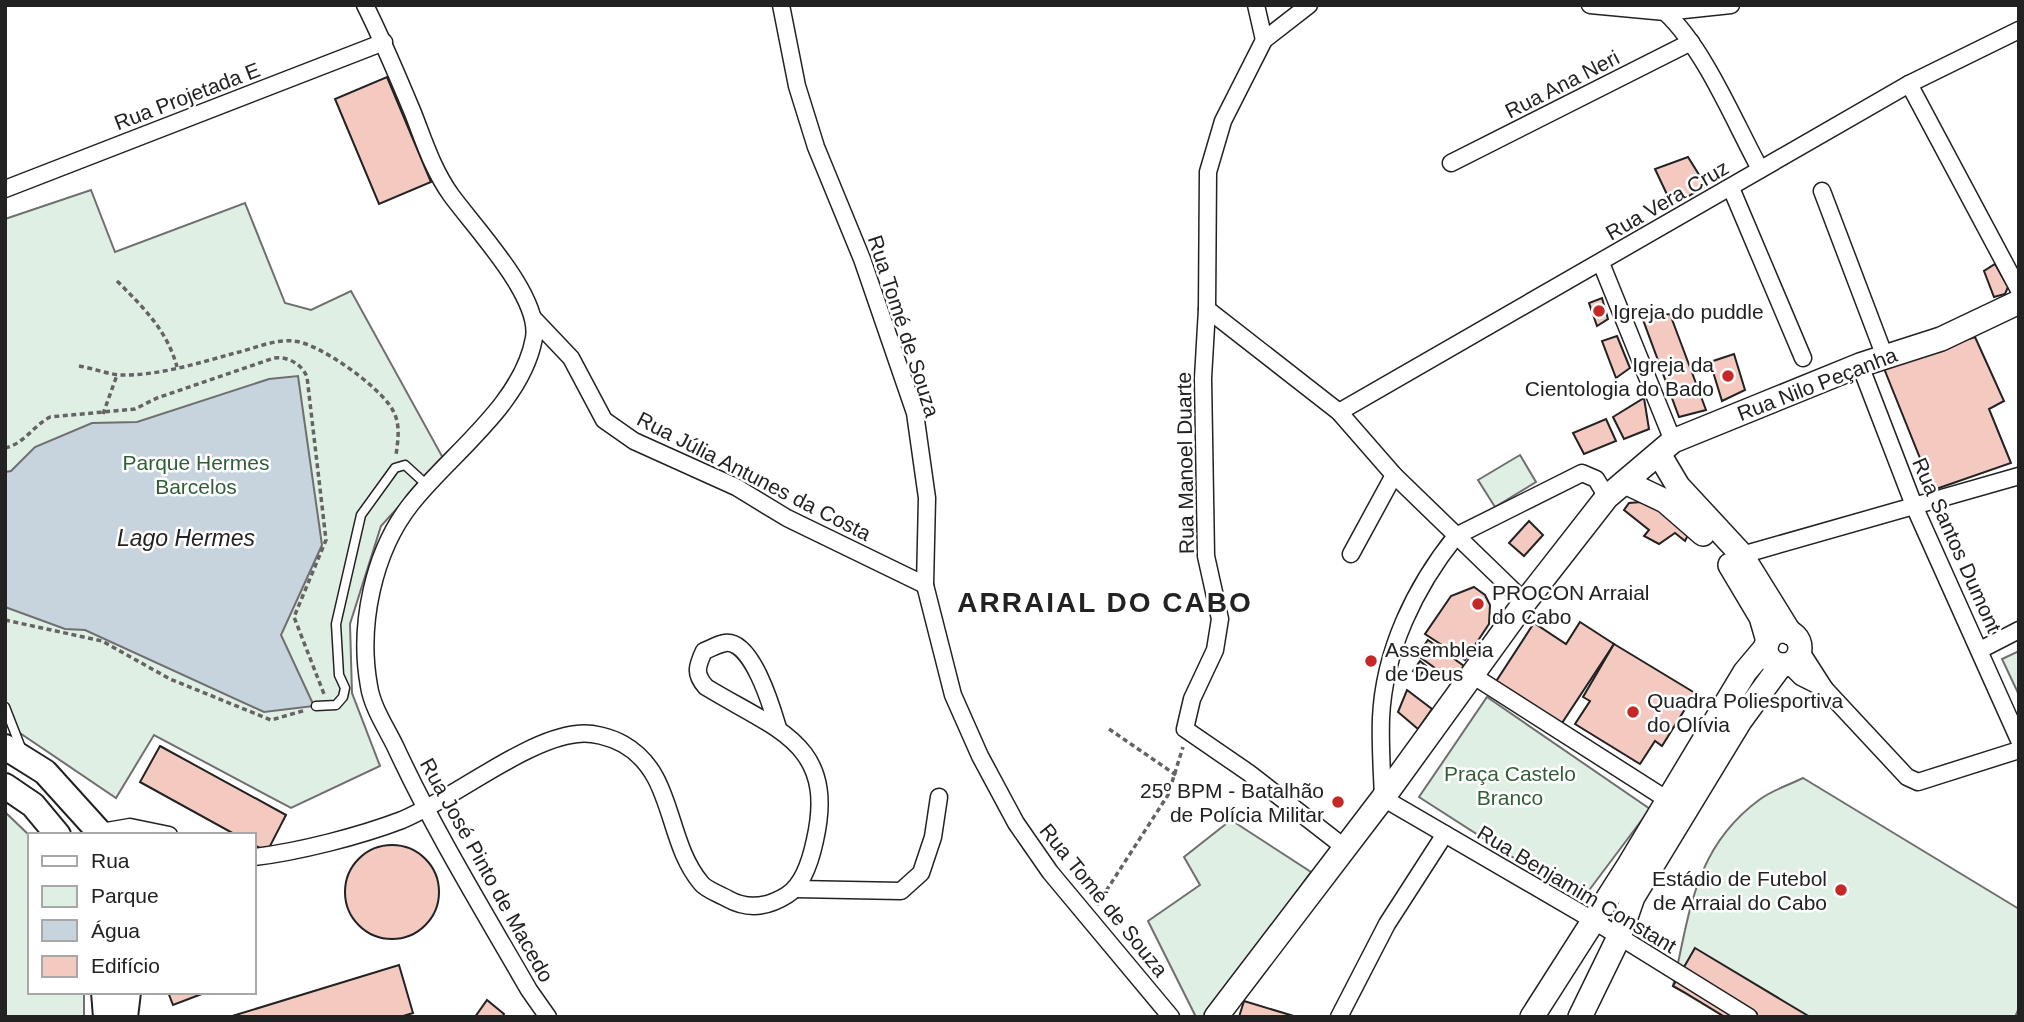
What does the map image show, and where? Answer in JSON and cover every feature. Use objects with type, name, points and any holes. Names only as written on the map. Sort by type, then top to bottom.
[{"type":"main road","name":"Rua Nilo Peçanha","points":[[1216,1017],[1383,798],[1525,602],[1616,490],[1666,448],[1860,365],[1941,339],[2019,302]]},
{"type":"main road","points":[[1666,448],[1672,493],[1686,516],[1734,557],[1790,653]]},
{"type":"main road","points":[[1616,490],[1672,493]]},
{"type":"main road","points":[[1734,557],[1761,617],[1767,644]]},
{"type":"main road","points":[[1580,1017],[1619,937],[1633,897],[1676,806],[1745,672],[1777,632],[1790,653]]},
{"type":"main road","points":[[1532,1017],[1591,919],[1790,653]]},
{"type":"main road","points":[[16,754],[45,772],[101,833]]},
{"type":"main road","points":[[5,786],[33,805],[56,833]]},
{"type":"main road","points":[[104,994],[106,1017]]},
{"type":"main road","points":[[125,1017],[128,994]]},
{"type":"street","points":[[365,5],[384,42],[436,170],[516,281],[533,318]]},
{"type":"street","name":"Rua Tomé de Souza","points":[[781,5],[797,86],[817,146],[862,259],[915,413],[927,498],[925,585],[953,695],[980,755],[1016,823],[1089,919],[1171,1017]]},
{"type":"street","points":[[1256,5],[1264,40]]},
{"type":"street","name":"Rua Manoel Duarte","points":[[1185,729],[1192,699],[1215,650],[1220,619],[1206,556],[1203,378],[1207,309],[1208,173],[1223,121],[1264,40],[1309,5]]},
{"type":"street","points":[[1590,5],[1665,12],[1731,5]]},
{"type":"street","points":[[1665,12],[1691,42],[1760,169]]},
{"type":"street","name":"Rua Vera Cruz","points":[[1339,412],[1909,84],[2019,30]]},
{"type":"street","name":"Rua Projetada E","points":[[5,189],[384,42]]},
{"type":"street","name":"Rua Ana Neri","points":[[1451,163],[1691,42]]},
{"type":"street","points":[[1909,84],[2019,290]]},
{"type":"street","points":[[1731,188],[1802,358]]},
{"type":"street","points":[[1822,191],[1885,357]]},
{"type":"street","points":[[1601,263],[1666,448]]},
{"type":"street","points":[[1207,309],[1339,412],[1394,475],[1525,602]]},
{"type":"street","name":"Rua Júlia Antunes da Costa","points":[[533,318],[571,358],[604,420],[634,441],[736,486],[787,518],[925,585]]},
{"type":"street","name":"Rua José Pinto de Macedo","points":[[533,318],[534,338],[521,372],[497,410],[411,503],[390,536],[372,594],[365,633],[369,689],[424,808],[529,990],[548,1017]]},
{"type":"street","name":"Rua Santos Dumont","points":[[1860,365],[1915,508],[2019,740]]},
{"type":"street","points":[[1383,798],[1381,716],[1392,655],[1419,591],[1456,536],[1582,473],[1616,490]]},
{"type":"street","points":[[1351,554],[1394,475]]},
{"type":"street","points":[[1734,557],[1915,508],[2019,476]]},
{"type":"street","points":[[1980,650],[2019,630]]},
{"type":"street","points":[[778,728],[769,697],[749,659],[736,646],[726,642],[704,651],[696,667],[698,678],[706,687],[778,728],[808,756],[818,777],[821,814],[813,852],[796,889]]},
{"type":"street","points":[[1790,653],[1801,677],[1825,690],[1897,769],[1918,782],[2019,750]]},
{"type":"street","points":[[1472,675],[1676,806]]},
{"type":"street","points":[[1185,729],[1260,780],[1344,847]]},
{"type":"street","points":[[256,857],[282,854],[402,820],[548,741],[578,734],[611,737],[634,750],[649,764],[662,788],[679,844],[701,884],[739,905],[763,906],[796,889],[901,891],[921,873],[933,837],[939,797]]},
{"type":"street","name":"Rua Benjamim Constant","points":[[1383,798],[1591,919],[1749,1017]]},
{"type":"street","points":[[101,833],[130,827],[159,833]]},
{"type":"street","points":[[1339,1017],[1387,925],[1444,834]]},
{"type":"lane","points":[[316,706],[337,705],[343,697],[345,688],[340,675],[336,624],[361,514],[394,468],[405,465],[428,486]]},
{"type":"lane","points":[[5,707],[16,754]]},
{"type":"path","points":[[117,281],[153,316],[171,346],[177,367]]},
{"type":"path","points":[[79,366],[117,375],[177,367],[291,340],[314,347],[381,393],[393,410],[398,439],[394,468]]},
{"type":"path","points":[[5,448],[18,444],[50,417],[135,409],[157,398],[274,358],[288,359],[305,371],[326,540],[295,617],[325,692],[316,706],[292,716],[271,720],[170,679],[102,641],[5,620]]},
{"type":"path","points":[[103,414],[117,375]]},
{"type":"path","points":[[1109,729],[1176,775]]},
{"type":"path","points":[[1089,919],[1168,795],[1182,756],[1185,729]]},
{"type":"green space","name":"Parque Hermes Barcelos","points":[[91,190],[115,252],[245,203],[285,303],[311,310],[351,291],[443,458],[381,526],[350,624],[352,693],[380,766],[291,808],[154,735],[116,798],[5,723],[5,219]]},
{"type":"green space","points":[[1520,455],[1536,482],[1495,507],[1478,480]]},
{"type":"green space","points":[[2019,651],[2019,695],[2002,659]]},
{"type":"green space","name":"Praça Castelo Branco","points":[[1487,697],[1650,809],[1581,901],[1419,797]]},
{"type":"green space","name":"Estádio de Futebol de Arraial do Cabo","points":[[1803,778],[2019,909],[2019,1008],[2015,1017],[1725,1017],[1673,986],[1698,883],[1721,839],[1737,819],[1759,800]]},
{"type":"green space","points":[[5,812],[28,834],[28,994],[84,994],[84,1017],[5,1017]]},
{"type":"green space","points":[[1231,820],[1311,872],[1206,1017],[1196,1017],[1148,921],[1200,885],[1184,857]]},
{"type":"water","name":"Lago Hermes","points":[[298,376],[322,545],[281,635],[314,706],[264,712],[85,630],[65,629],[5,607],[5,472],[11,471],[35,447],[92,423],[137,422],[269,379]]},
{"type":"building","points":[[387,77],[431,182],[379,204],[335,99]]},
{"type":"building","points":[[1688,157],[1706,186],[1680,201],[1671,203],[1655,169]]},
{"type":"building","points":[[1995,264],[2008,287],[2005,294],[1994,297],[1984,271]]},
{"type":"building","name":"Igreja do puddle","points":[[1602,298],[1608,319],[1597,326],[1589,303]]},
{"type":"building","points":[[1670,314],[1706,410],[1679,417],[1642,317]]},
{"type":"building","points":[[1617,336],[1630,368],[1616,378],[1602,341]]},
{"type":"building","points":[[1975,337],[2004,401],[1989,409],[2011,463],[1936,489],[1926,473],[1883,366]]},
{"type":"building","name":"Igreja da Cientologia do Bado","points":[[1734,354],[1745,390],[1722,401],[1710,362]]},
{"type":"building","points":[[1644,398],[1649,429],[1624,439],[1613,417]]},
{"type":"building","points":[[1606,419],[1616,441],[1584,454],[1573,433]]},
{"type":"building","points":[[1641,502],[1663,512],[1689,533],[1685,541],[1675,533],[1659,544],[1644,536],[1649,530],[1624,510],[1629,503]]},
{"type":"building","points":[[1529,521],[1543,535],[1524,556],[1509,543]]},
{"type":"building","points":[[1474,587],[1485,595],[1490,605],[1489,624],[1465,660],[1425,634],[1451,596]]},
{"type":"building","points":[[1580,622],[1614,644],[1560,726],[1495,683],[1534,623],[1566,644]]},
{"type":"building","points":[[1428,640],[1464,666],[1453,681],[1417,655]]},
{"type":"building","name":"Quadra Poliesportiva do Olívia","points":[[1614,644],[1695,693],[1662,746],[1655,741],[1640,764],[1575,724],[1590,701],[1583,697]]},
{"type":"building","points":[[1420,661],[1426,666],[1420,676],[1413,671]]},
{"type":"building","points":[[1407,690],[1432,709],[1418,729],[1398,712]]},
{"type":"building","points":[[160,746],[286,815],[267,852],[256,846],[256,833],[232,833],[140,782]]},
{"type":"building","points":[[392,845],[410,849],[425,859],[435,874],[439,892],[435,910],[425,925],[410,935],[392,939],[374,935],[359,925],[349,910],[345,892],[349,874],[359,859],[374,849]]},
{"type":"building","points":[[1695,948],[1810,1017],[1725,1017],[1673,986]]},
{"type":"building","points":[[399,965],[413,1013],[400,1017],[229,1017]]},
{"type":"building","points":[[169,994],[202,994],[173,1005]]},
{"type":"building","points":[[487,1000],[504,1014],[502,1017],[475,1017]]},
{"type":"building","points":[[1244,1001],[1297,1017],[1239,1017]]},
{"type":"place","name":"Igreja do puddle","points":[[1599,311]]},
{"type":"place","name":"Igreja da Cientologia do Bado","points":[[1728,376]]},
{"type":"place","name":"PROCON Arraial do Cabo","points":[[1478,604]]},
{"type":"place","name":"Assembleia de Deus","points":[[1371,661]]},
{"type":"place","name":"Quadra Poliesportiva do Olívia","points":[[1633,712]]},
{"type":"place","name":"25º BPM - Batalhão de Polícia Militar","points":[[1338,802]]},
{"type":"place","name":"Estádio de Futebol de Arraial do Cabo","points":[[1841,890]]},
{"type":"district","name":"ARRAIAL DO CABO","points":[[1105,602]]}]
